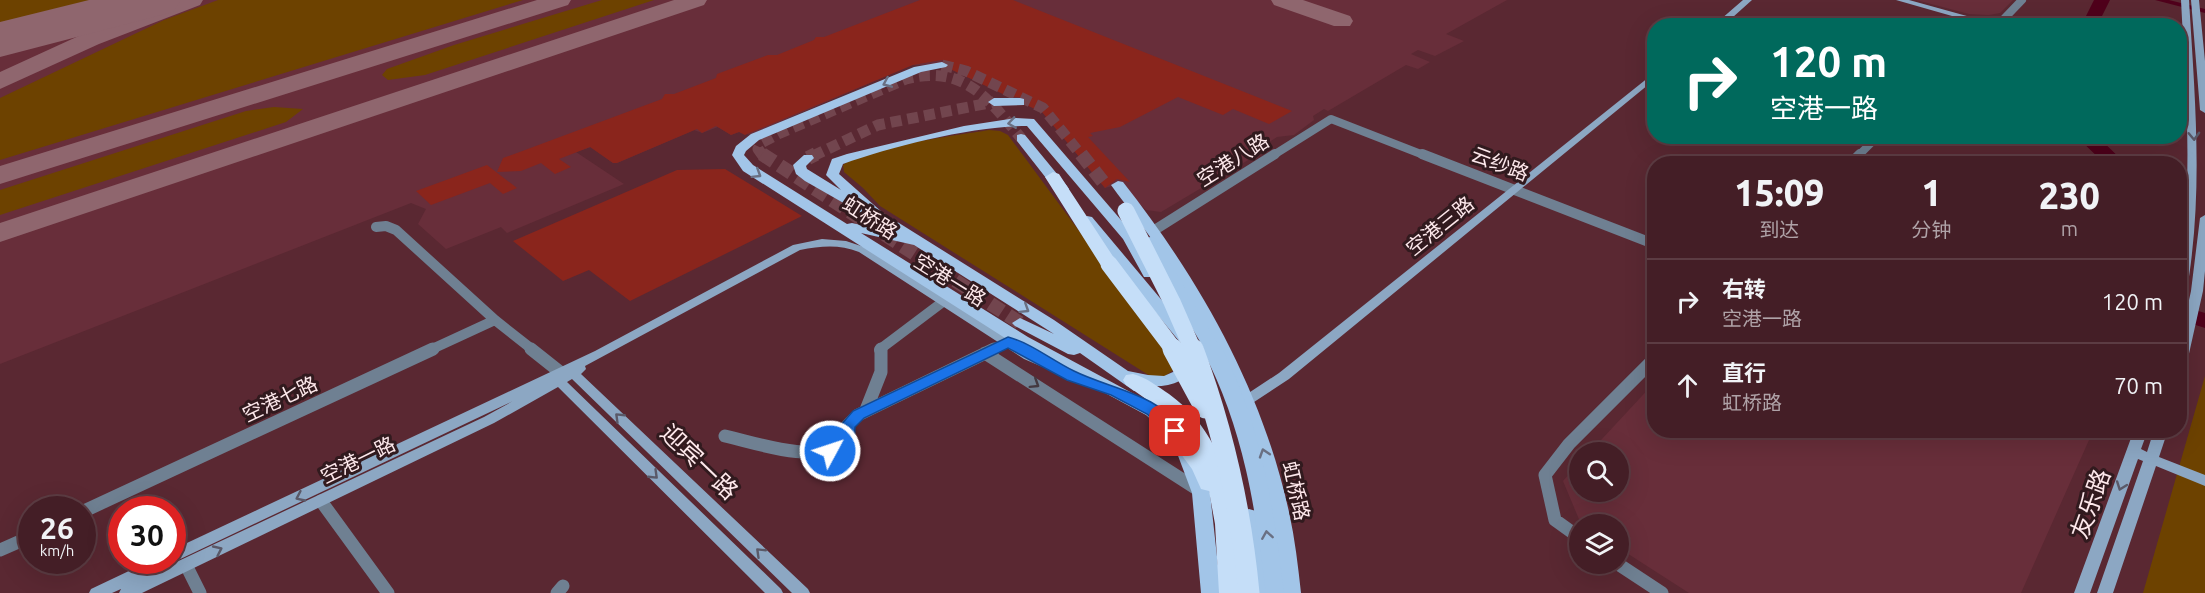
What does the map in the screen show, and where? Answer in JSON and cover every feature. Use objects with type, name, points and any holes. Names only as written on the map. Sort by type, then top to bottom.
[{"type":"highway","points":[[1053,177],[1109,264],[1183,363],[1199,394],[1234,485]]},
{"type":"highway","points":[[1126,211],[1153,260],[1203,370],[1225,440],[1234,485],[1249,593]]},
{"type":"highway","points":[[1125,386],[1184,417],[1200,439],[1218,480],[1227,530],[1231,593]]},
{"type":"highway","points":[[1178,436],[1201,466],[1227,530]]},
{"type":"main road","points":[[1727,18],[1748,0]]},
{"type":"main road","points":[[1900,0],[1971,18]]},
{"type":"main road","points":[[2186,1],[2191,16],[2202,78],[2205,110]]},
{"type":"main road","points":[[2187,44],[2191,16],[2196,2]]},
{"type":"main road","name":"虹桥路","points":[[942,65],[918,69],[755,137],[740,149],[738,155],[748,168],[1022,341],[1125,386]]},
{"type":"main road","points":[[2187,74],[2202,78]]},
{"type":"main road","name":"空港三路","points":[[1246,401],[1284,376],[1647,82]]},
{"type":"main road","points":[[994,102],[1020,102]]},
{"type":"main road","points":[[2187,119],[2193,189],[2187,238]]},
{"type":"main road","points":[[878,216],[832,175],[837,162],[854,155],[1014,122],[1034,125],[1129,238],[1218,398],[1242,480],[1258,563],[1261,593]]},
{"type":"main road","points":[[1021,138],[1190,345],[1191,364],[1184,372],[1160,383],[1142,380],[1109,364]]},
{"type":"main road","name":"虹桥路","points":[[808,158],[799,165],[801,171],[878,216],[1109,364],[1125,386],[1178,436],[1201,493],[1211,593]]},
{"type":"main road","points":[[1080,180],[1111,204],[1153,231]]},
{"type":"main road","name":"虹桥路","points":[[1275,593],[1263,514],[1234,398],[1218,359],[1190,308],[1112,186],[1153,231],[1201,308],[1246,401],[1265,456],[1280,512],[1291,593]]},
{"type":"main road","points":[[2187,336],[2197,291],[2205,218]]},
{"type":"main road","points":[[838,223],[922,244]]},
{"type":"main road","name":"空港一路","points":[[186,565],[321,501],[565,376],[600,354],[797,247],[820,242],[850,244],[1008,342],[1072,376],[1125,386]]},
{"type":"main road","points":[[1020,323],[1125,386]]},
{"type":"main road","name":"空港一路","points":[[186,550],[565,376]]},
{"type":"main road","name":"迎宾一路","points":[[565,376],[775,593]]},
{"type":"main road","name":"迎宾一路","points":[[565,376],[802,593]]},
{"type":"main road","name":"友乐路","points":[[2082,593],[2138,438]]},
{"type":"main road","name":"友乐路","points":[[2105,593],[2158,438]]},
{"type":"main road","points":[[2134,452],[2200,480]]},
{"type":"main road","points":[[97,593],[137,574]]},
{"type":"main road","name":"空港一路","points":[[127,593],[167,574]]},
{"type":"street","points":[[2005,18],[2022,0]]},
{"type":"street","name":"云纱路","points":[[1331,119],[1647,241]]},
{"type":"street","name":"空港八路","points":[[1153,231],[1331,119]]},
{"type":"street","points":[[1858,156],[1870,144]]},
{"type":"street","name":"迎宾一路","points":[[376,227],[386,226],[396,230],[495,320],[565,376]]},
{"type":"street","points":[[866,410],[881,372],[879,350],[944,301]]},
{"type":"street","name":"空港七路","points":[[96,505],[495,320]]},
{"type":"street","points":[[725,436],[805,450],[838,450],[850,441],[847,426],[866,410],[1008,342]]},
{"type":"street","points":[[985,352],[1187,481],[1201,493]]},
{"type":"street","points":[[1569,530],[1555,520],[1545,475],[1569,444],[1647,367]]},
{"type":"street","points":[[321,501],[388,593]]},
{"type":"street","points":[[0,550],[18,542]]},
{"type":"street","points":[[186,565],[200,593]]},
{"type":"street","points":[[1629,571],[1662,593]]},
{"type":"shaded area","points":[[0,0],[1507,0],[1446,34],[1464,41],[1435,56],[1418,50],[1411,54],[1430,62],[1418,69],[1406,65],[1328,111],[1324,109],[1313,116],[1314,120],[1294,135],[1277,137],[1269,142],[1270,147],[1161,212],[1146,210],[1120,184],[1105,188],[1042,112],[942,65],[911,65],[750,135],[739,132],[731,135],[718,127],[702,133],[694,130],[617,163],[613,163],[591,147],[576,152],[624,184],[507,233],[501,227],[446,249],[418,224],[426,209],[411,203],[0,364]]},
{"type":"shaded area","points":[[0,0],[95,0],[0,24]]},
{"type":"shaded area","points":[[218,0],[523,0],[0,160],[0,98],[164,20]]},
{"type":"shaded area","points":[[602,0],[654,0],[425,75],[388,80],[382,75],[387,69],[454,45]]},
{"type":"shaded area","points":[[1916,0],[2013,0],[2000,13],[1989,15],[1969,14]]},
{"type":"shaded area","points":[[274,107],[303,109],[286,122],[0,215],[0,190],[246,111]]},
{"type":"shaded area","points":[[989,130],[1000,131],[1008,135],[1179,366],[1158,381],[880,206],[844,172],[843,165],[872,152]]},
{"type":"shaded area","points":[[2205,376],[2205,593],[2143,593]]},
{"type":"shaded area","points":[[1647,391],[1647,438],[2090,438],[2021,593],[1689,593],[1629,554],[1629,514],[1577,514],[1572,502],[1629,502],[1629,442],[1599,442]]},
{"type":"shaded area","points":[[1569,474],[1569,495],[1563,481]]},
{"type":"building","points":[[920,0],[1013,0],[1292,111],[1269,124],[1233,109],[1223,115],[1178,97],[1120,127],[1090,133],[1093,136],[1088,137],[1130,182],[1117,179],[1105,188],[1042,112],[1026,105],[1026,98],[1007,96],[948,68],[949,63],[942,60],[913,65],[745,135],[739,132],[731,135],[716,126],[702,133],[697,129],[617,163],[613,163],[590,147],[559,159],[571,167],[555,174],[541,163],[521,171],[497,172],[503,158],[662,99],[665,94],[674,94],[716,78],[717,74],[768,55],[777,55],[814,40],[816,37],[824,37]]},
{"type":"building","points":[[487,165],[517,188],[503,194],[490,183],[431,205],[416,191]]},
{"type":"building","points":[[725,169],[802,216],[630,301],[589,270],[563,281],[513,241],[677,170]]},
{"type":"waterway","points":[[2093,18],[2102,0]]},
{"type":"waterway","points":[[2159,0],[2205,11]]},
{"type":"waterway","points":[[2094,144],[2108,156]]},
{"type":"waterway","points":[[2187,315],[2205,321]]},
{"type":"taxiway","points":[[0,81],[91,39],[192,0]]},
{"type":"taxiway","points":[[0,175],[560,0]]},
{"type":"taxiway","points":[[0,233],[696,0]]},
{"type":"taxiway","points":[[1282,0],[1342,21]]},
{"type":"runway","points":[[0,40],[154,0]]},
{"type":"tunnel","points":[[942,65],[966,71],[1043,108],[1082,156]]},
{"type":"tunnel","points":[[763,156],[758,149],[761,143],[906,79],[943,76],[972,88],[990,103]]},
{"type":"tunnel","points":[[990,103],[994,102]]},
{"type":"tunnel","points":[[813,156],[878,125],[990,103]]},
{"type":"tunnel","points":[[990,103],[1021,138]]},
{"type":"tunnel","points":[[762,154],[1020,323]]},
{"type":"tunnel","points":[[808,158],[816,154]]},
{"type":"tunnel","points":[[1081,154],[1107,187]]},
{"type":"route","points":[[830,451],[848,445],[850,441],[847,426],[866,410],[1008,342],[1029,356],[1072,376],[1116,391],[1152,411],[1175,431]]}]
